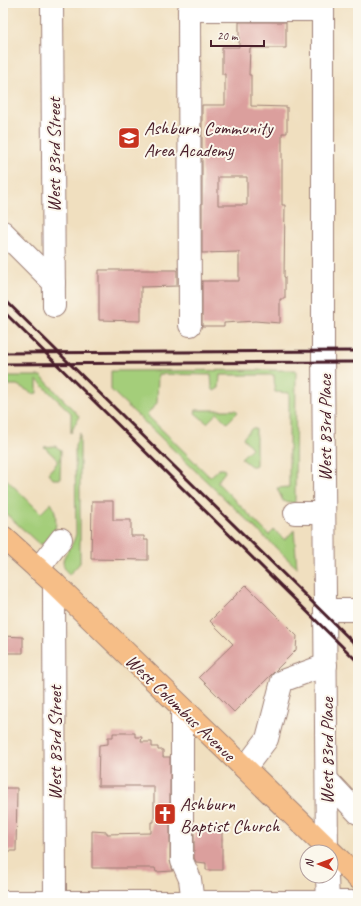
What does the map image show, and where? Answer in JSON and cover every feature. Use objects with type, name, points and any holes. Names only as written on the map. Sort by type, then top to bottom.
[{"type":"main road","name":"West Columbus Avenue","points":[[3,537],[46,576],[245,768],[321,844]]},
{"type":"main road","name":"West Columbus Avenue","points":[[339,861],[358,878]]},
{"type":"street","name":"West 83rd Street","points":[[52,3],[54,306]]},
{"type":"street","points":[[190,325],[189,10],[323,6]]},
{"type":"street","name":"West 83rd Place","points":[[323,6],[324,513],[327,844]]},
{"type":"street","points":[[3,232],[54,283]]},
{"type":"street","points":[[295,513],[324,513]]},
{"type":"street","points":[[46,576],[61,539]]},
{"type":"street","name":"West 83rd Street","points":[[46,576],[55,902]]},
{"type":"street","points":[[325,610],[358,610]]},
{"type":"street","points":[[245,768],[267,739],[282,681],[326,665]]},
{"type":"street","points":[[182,708],[182,861],[190,879],[193,902]]},
{"type":"street","points":[[326,780],[358,813]]},
{"type":"street","points":[[327,884],[328,902]]},
{"type":"street","points":[[3,902],[358,902]]},
{"type":"green space","points":[[296,370],[295,503],[283,501],[277,488],[289,487],[289,393],[275,392],[274,375],[220,375],[219,388],[214,391],[212,388],[211,375],[158,374],[157,403],[147,415],[210,477],[219,469],[224,469],[225,472],[217,482],[269,535],[274,530],[285,540],[294,530],[297,568],[111,390],[111,371]]},
{"type":"green space","points":[[3,376],[41,376],[79,416],[71,433],[71,413],[37,380],[37,393],[34,394],[17,385],[3,385]]},
{"type":"green space","points":[[196,410],[236,410],[238,412],[227,423],[217,413],[207,423],[195,413]]},
{"type":"green space","points":[[252,428],[256,429],[256,465],[254,466],[251,466],[241,458],[252,448],[243,438]]},
{"type":"green space","points":[[80,433],[80,563],[69,575],[63,564],[65,554],[76,534],[75,446]]},
{"type":"green space","points":[[55,446],[61,450],[60,479],[53,479],[48,473],[57,463],[57,459],[44,447]]},
{"type":"green space","points":[[3,476],[41,513],[51,503],[53,506],[56,517],[55,532],[43,544],[39,544],[3,511]]},
{"type":"building","points":[[239,22],[286,22],[286,48],[250,48],[249,75],[251,75],[251,106],[287,107],[287,133],[282,133],[282,205],[285,205],[285,299],[280,299],[280,323],[255,321],[224,323],[224,326],[202,326],[202,281],[239,281],[239,252],[202,253],[202,105],[225,105],[225,74],[222,74],[222,47],[239,47]],"holes":[[[218,177],[247,177],[247,205],[218,205]]]},
{"type":"building","points":[[99,270],[177,270],[177,286],[141,287],[141,321],[99,320]]},
{"type":"building","points":[[92,501],[113,501],[113,520],[131,520],[131,536],[144,536],[144,540],[148,540],[148,560],[91,559]]},
{"type":"building","points":[[246,585],[297,636],[296,650],[234,712],[199,677],[233,644],[210,621]]},
{"type":"building","points":[[3,636],[23,637],[23,653],[3,653]]},
{"type":"building","name":"Ashburn Baptist Church","points":[[113,733],[135,733],[135,737],[142,737],[141,742],[152,742],[152,747],[158,747],[158,750],[163,750],[163,757],[170,757],[170,861],[173,871],[156,872],[155,868],[92,868],[92,831],[107,832],[107,834],[151,833],[151,822],[154,822],[154,786],[98,786],[99,745],[108,744],[108,737],[113,737]]},
{"type":"building","points":[[3,788],[17,788],[16,851],[3,851]]},
{"type":"building","points":[[194,829],[222,829],[222,870],[206,870],[206,863],[196,862],[194,858]]},
{"type":"railway","points":[[3,298],[358,647]]},
{"type":"railway","points":[[3,311],[358,662]]},
{"type":"railway","points":[[3,353],[358,351]]},
{"type":"railway","points":[[3,364],[358,362]]},
{"type":"place","name":"Ashburn Community Area Academy","points":[[129,138]]},
{"type":"place","name":"Ashburn Baptist Church","points":[[165,814]]}]
